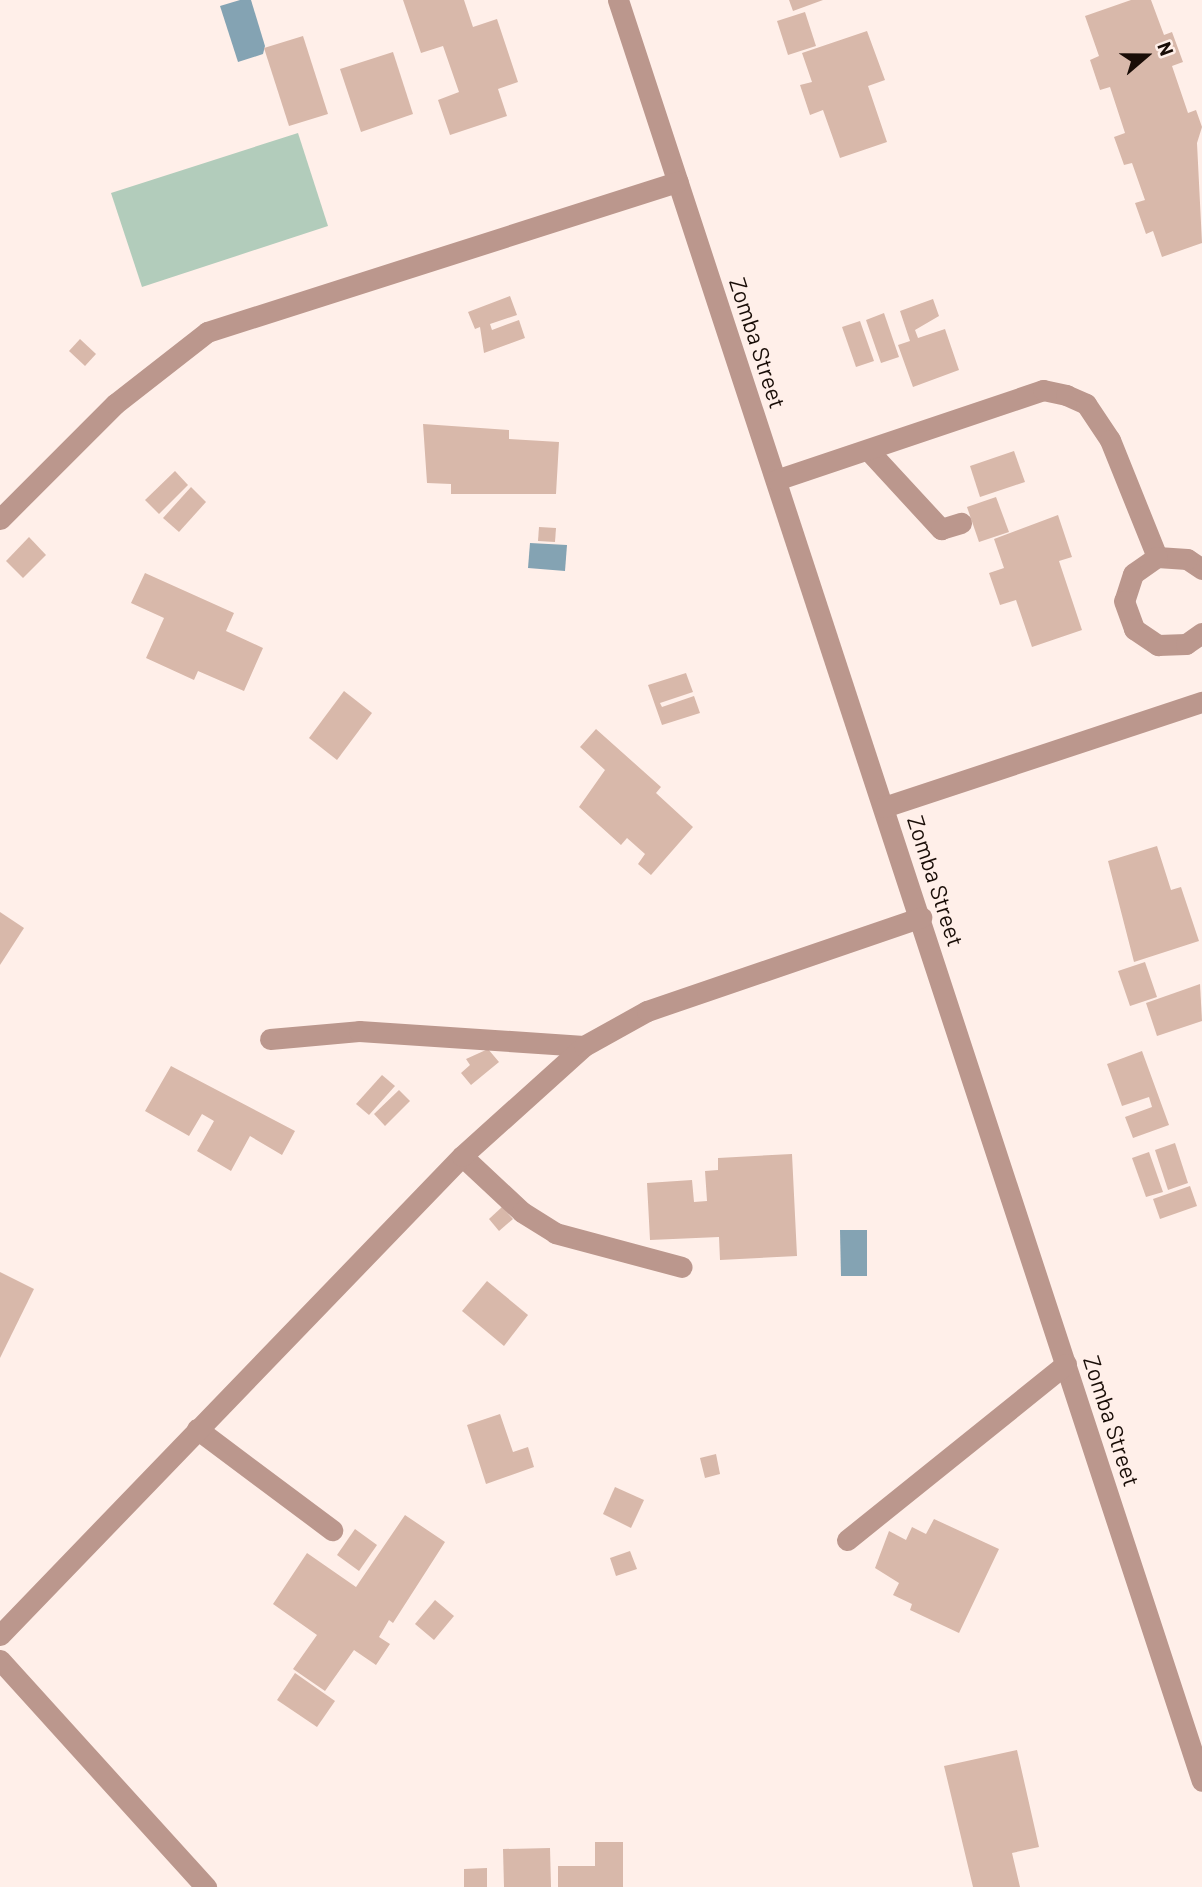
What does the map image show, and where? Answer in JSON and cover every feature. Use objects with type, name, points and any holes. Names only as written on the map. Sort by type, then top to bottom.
[{"type":"street","name":"Zomba Street","points":[[618,0],[921,917],[1202,1781]]},
{"type":"street","points":[[0,519],[115,404],[207,332],[678,181]]},
{"type":"street","points":[[776,480],[1043,390],[1066,395],[1086,404],[1110,440],[1157,557]]},
{"type":"street","points":[[868,450],[941,529],[961,523]]},
{"type":"street","points":[[1202,569],[1187,559],[1157,557],[1143,564],[1126,587],[1127,616],[1134,629],[1151,642],[1172,647],[1202,633]]},
{"type":"street","points":[[884,807],[1202,702]]},
{"type":"street","points":[[0,1635],[462,1156],[584,1046],[613,1027],[670,1002],[921,917]]},
{"type":"street","points":[[270,1039],[359,1031],[584,1046]]},
{"type":"street","points":[[462,1156],[522,1212],[555,1233],[682,1267]]},
{"type":"street","points":[[847,1540],[1066,1364]]},
{"type":"street","points":[[197,1430],[332,1530]]},
{"type":"street","points":[[0,1660],[206,1887]]},
{"type":"green space","points":[[298,133],[328,226],[142,287],[111,193]]},
{"type":"water","points":[[251,0],[265,46],[263,54],[238,62],[220,6]]},
{"type":"water","points":[[530,543],[567,545],[565,571],[528,568]]},
{"type":"water","points":[[840,1230],[867,1230],[867,1276],[841,1276]]},
{"type":"building","points":[[403,0],[464,0],[473,27],[497,19],[518,82],[498,89],[507,116],[450,135],[438,100],[459,92],[443,46],[421,53]]},
{"type":"building","points":[[789,0],[823,0],[793,11]]},
{"type":"building","points":[[1131,0],[1151,0],[1164,35],[1172,32],[1183,62],[1172,66],[1188,113],[1196,110],[1202,127],[1197,143],[1202,243],[1162,257],[1153,231],[1146,234],[1135,203],[1145,200],[1132,163],[1124,165],[1114,137],[1125,133],[1110,87],[1100,90],[1090,60],[1099,56],[1085,16]]},
{"type":"building","points":[[805,12],[816,46],[788,55],[777,21]]},
{"type":"building","points":[[867,31],[885,80],[868,86],[887,142],[840,158],[823,110],[810,115],[800,85],[812,82],[802,53]]},
{"type":"building","points":[[303,36],[328,114],[289,126],[264,48]]},
{"type":"building","points":[[393,52],[413,114],[361,132],[340,69]]},
{"type":"building","points":[[510,296],[517,315],[490,324],[492,330],[519,320],[525,338],[484,353],[480,327],[475,329],[468,312]]},
{"type":"building","points":[[933,299],[939,316],[915,330],[918,338],[945,329],[959,370],[913,387],[898,345],[910,341],[900,311]]},
{"type":"building","points":[[884,313],[899,357],[881,363],[866,320]]},
{"type":"building","points":[[860,321],[874,361],[856,367],[842,327]]},
{"type":"building","points":[[80,339],[96,354],[85,366],[69,351]]},
{"type":"building","points":[[423,424],[509,430],[509,439],[559,442],[556,494],[451,494],[451,484],[427,483]]},
{"type":"building","points":[[1014,451],[1025,482],[980,497],[970,466]]},
{"type":"building","points":[[175,471],[188,485],[159,514],[145,500]]},
{"type":"building","points":[[191,487],[206,502],[179,532],[163,518]]},
{"type":"building","points":[[996,497],[1009,532],[979,542],[967,507]]},
{"type":"building","points":[[1058,515],[1072,557],[1059,561],[1082,630],[1032,647],[1016,600],[1000,605],[989,573],[1004,568],[994,539]]},
{"type":"building","points":[[539,527],[556,528],[555,542],[538,541]]},
{"type":"building","points":[[29,537],[46,555],[23,578],[6,561]]},
{"type":"building","points":[[145,573],[234,613],[226,631],[263,648],[244,691],[198,671],[194,680],[146,658],[164,618],[131,603]]},
{"type":"building","points":[[686,673],[693,692],[660,703],[662,707],[694,696],[700,713],[662,725],[648,685]]},
{"type":"building","points":[[344,691],[372,713],[337,760],[309,738]]},
{"type":"building","points":[[596,729],[661,787],[656,793],[693,827],[651,875],[638,864],[645,854],[627,838],[621,845],[579,807],[605,770],[580,747]]},
{"type":"building","points":[[1157,846],[1171,890],[1181,887],[1199,941],[1134,962],[1108,861]]},
{"type":"building","points":[[0,912],[24,928],[0,965]]},
{"type":"building","points":[[1145,962],[1157,997],[1130,1006],[1118,971]]},
{"type":"building","points":[[1200,984],[1202,1021],[1157,1036],[1146,1003]]},
{"type":"building","points":[[488,1049],[499,1062],[471,1085],[461,1073],[470,1065],[466,1059]]},
{"type":"building","points":[[1142,1051],[1169,1125],[1133,1138],[1125,1117],[1152,1107],[1149,1097],[1122,1106],[1107,1064]]},
{"type":"building","points":[[171,1066],[295,1131],[282,1155],[250,1136],[231,1171],[197,1151],[214,1121],[202,1114],[189,1136],[145,1111]]},
{"type":"building","points":[[382,1075],[395,1086],[369,1115],[356,1104]]},
{"type":"building","points":[[399,1090],[410,1101],[385,1126],[374,1114]]},
{"type":"building","points":[[1175,1143],[1188,1183],[1168,1190],[1155,1150]]},
{"type":"building","points":[[1149,1152],[1163,1192],[1146,1197],[1132,1158]]},
{"type":"building","points":[[792,1154],[797,1256],[720,1260],[719,1237],[650,1240],[647,1183],[692,1180],[694,1202],[707,1201],[705,1171],[718,1170],[718,1158]]},
{"type":"building","points":[[1190,1186],[1197,1206],[1160,1219],[1153,1199]]},
{"type":"building","points":[[502,1207],[513,1219],[499,1231],[489,1219]]},
{"type":"building","points":[[0,1272],[34,1289],[0,1358]]},
{"type":"building","points":[[487,1281],[528,1315],[504,1346],[462,1311]]},
{"type":"building","points":[[500,1414],[513,1452],[528,1447],[534,1467],[486,1484],[467,1425]]},
{"type":"building","points":[[716,1454],[720,1474],[705,1478],[700,1458]]},
{"type":"building","points":[[615,1487],[644,1500],[631,1528],[603,1514]]},
{"type":"building","points":[[405,1515],[445,1542],[393,1623],[389,1620],[379,1637],[390,1644],[376,1665],[354,1650],[325,1691],[293,1669],[317,1635],[273,1604],[307,1553],[356,1587]]},
{"type":"building","points":[[934,1519],[999,1549],[959,1633],[910,1610],[912,1604],[893,1595],[899,1583],[875,1568],[889,1531],[906,1540],[912,1527],[926,1534]]},
{"type":"building","points":[[355,1529],[377,1545],[359,1571],[337,1555]]},
{"type":"building","points":[[630,1551],[637,1569],[616,1576],[610,1558]]},
{"type":"building","points":[[435,1600],[454,1616],[434,1640],[415,1624]]},
{"type":"building","points":[[295,1673],[335,1701],[317,1727],[277,1700]]},
{"type":"building","points":[[1017,1750],[1039,1847],[1012,1853],[1020,1887],[973,1887],[944,1766]]},
{"type":"building","points":[[595,1842],[623,1842],[623,1887],[558,1887],[558,1866],[595,1866]]},
{"type":"building","points":[[550,1848],[551,1887],[504,1887],[503,1849]]},
{"type":"building","points":[[487,1868],[487,1887],[464,1887],[464,1869]]}]
